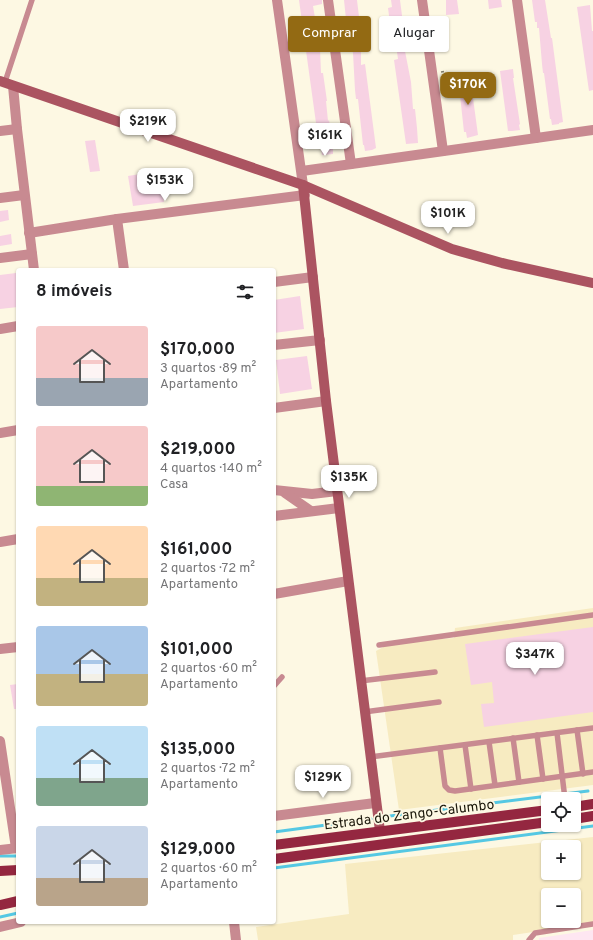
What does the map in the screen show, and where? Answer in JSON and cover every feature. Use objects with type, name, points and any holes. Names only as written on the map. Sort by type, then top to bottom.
[{"type":"main road","points":[[581,805],[593,804]]},
{"type":"main road","name":"Estrada do Zango-Calumbo","points":[[276,845],[378,823],[541,811]]},
{"type":"main road","points":[[581,818],[593,816]]},
{"type":"main road","points":[[276,859],[541,823]]},
{"type":"main road","points":[[0,870],[16,870]]},
{"type":"main road","points":[[0,905],[16,901]]},
{"type":"street","points":[[277,0],[302,171],[326,401],[378,823]]},
{"type":"street","points":[[328,0],[351,164]]},
{"type":"street","points":[[422,0],[443,151]]},
{"type":"street","points":[[517,0],[536,138]]},
{"type":"street","points":[[6,83],[17,129],[34,268]]},
{"type":"street","points":[[6,83],[304,190],[452,249],[502,263],[593,284]]},
{"type":"street","points":[[0,130],[17,129]]},
{"type":"street","points":[[302,171],[593,130]]},
{"type":"street","points":[[29,233],[304,190]]},
{"type":"street","points":[[0,198],[24,195]]},
{"type":"street","points":[[116,219],[124,268]]},
{"type":"street","points":[[0,258],[32,254]]},
{"type":"street","points":[[276,282],[313,276]]},
{"type":"street","points":[[0,329],[16,326]]},
{"type":"street","points":[[276,345],[320,340]]},
{"type":"street","points":[[276,408],[326,401]]},
{"type":"street","points":[[0,433],[16,430]]},
{"type":"street","points":[[279,491],[312,494],[337,491]]},
{"type":"street","points":[[279,491],[311,511]]},
{"type":"street","points":[[287,514],[312,494]]},
{"type":"street","points":[[276,516],[339,508]]},
{"type":"street","points":[[0,542],[16,539]]},
{"type":"street","points":[[276,594],[348,581]]},
{"type":"street","points":[[0,649],[16,647]]},
{"type":"street","points":[[0,741],[1,764],[16,843]]},
{"type":"street","points":[[276,816],[375,803]]},
{"type":"street","points":[[0,850],[16,848]]},
{"type":"street","points":[[0,927],[16,923]]},
{"type":"street","points":[[234,924],[236,940]]},
{"type":"lane","points":[[6,83],[32,0]]},
{"type":"lane","points":[[379,645],[593,615]]},
{"type":"lane","points":[[360,681],[435,672]]},
{"type":"lane","points":[[276,684],[282,677]]},
{"type":"lane","points":[[364,712],[439,702]]},
{"type":"lane","points":[[370,757],[593,728]]},
{"type":"lane","points":[[577,730],[583,774]]},
{"type":"lane","points":[[557,732],[564,792]]},
{"type":"lane","points":[[537,735],[543,779]]},
{"type":"lane","points":[[513,738],[519,782]]},
{"type":"lane","points":[[489,742],[495,785]]},
{"type":"lane","points":[[465,745],[471,789]]},
{"type":"lane","points":[[440,748],[445,786],[449,790],[455,791],[593,772]]},
{"type":"lane","points":[[529,940],[535,933],[593,924]]},
{"type":"path","points":[[440,72],[447,71]]},
{"type":"shaded area","points":[[593,608],[593,785],[399,810],[376,651],[391,643],[454,638],[455,628]]},
{"type":"shaded area","points":[[593,837],[593,923],[581,925],[581,888],[541,888],[541,928],[560,928],[513,935],[513,940],[258,940],[256,927],[349,914],[345,864],[541,843],[541,880],[581,880],[581,840],[565,840]]},
{"type":"shaded area","points":[[593,930],[593,940],[539,940],[539,938]]},
{"type":"building","points":[[299,0],[322,0],[322,4],[313,6],[315,16],[301,16]]},
{"type":"building","points":[[344,0],[357,0],[359,16],[346,16]]},
{"type":"building","points":[[391,0],[400,0],[402,16],[389,16],[388,8],[392,7]]},
{"type":"building","points":[[446,0],[457,0],[459,14],[446,15]]},
{"type":"building","points":[[488,0],[501,0],[502,7],[489,9]]},
{"type":"building","points":[[532,0],[545,0],[552,38],[563,122],[559,124],[552,125],[550,119],[543,73],[539,28],[537,28],[537,22],[535,22]]},
{"type":"building","points":[[590,5],[593,31],[593,90],[589,91],[577,7]]},
{"type":"building","points":[[306,52],[320,52],[321,73],[323,73],[328,121],[329,120],[332,140],[333,139],[333,154],[322,155],[319,131],[317,131]]},
{"type":"building","points":[[361,52],[361,65],[365,64],[376,148],[372,150],[365,151],[363,145],[358,99],[356,99],[355,90],[353,53]]},
{"type":"building","points":[[397,52],[405,52],[411,82],[413,109],[415,109],[418,143],[406,144],[394,60],[398,59]]},
{"type":"building","points":[[513,69],[520,130],[508,131],[500,71]]},
{"type":"building","points":[[470,76],[478,135],[467,138],[466,132],[464,132],[457,77]]},
{"type":"building","points":[[95,140],[100,171],[90,172],[85,141]]},
{"type":"building","points":[[159,171],[164,202],[133,206],[128,176]]},
{"type":"building","points":[[8,210],[9,220],[0,222],[0,211]]},
{"type":"building","points":[[11,234],[12,244],[0,246],[0,236]]},
{"type":"building","points":[[16,273],[16,307],[0,309],[0,275]]},
{"type":"building","points":[[300,296],[304,329],[276,333],[276,300]]},
{"type":"building","points":[[307,356],[312,389],[280,394],[276,360]]},
{"type":"building","points":[[593,627],[593,712],[484,727],[481,704],[494,703],[492,682],[471,685],[465,644]]},
{"type":"building","points":[[16,684],[16,709],[14,709],[10,685]]},
{"type":"waterway","points":[[382,817],[588,791]]},
{"type":"waterway","points":[[276,832],[371,819]]},
{"type":"waterway","points":[[276,868],[593,826]]},
{"type":"waterway","points":[[0,856],[16,856]]},
{"type":"waterway","points":[[0,917],[16,913]]}]
